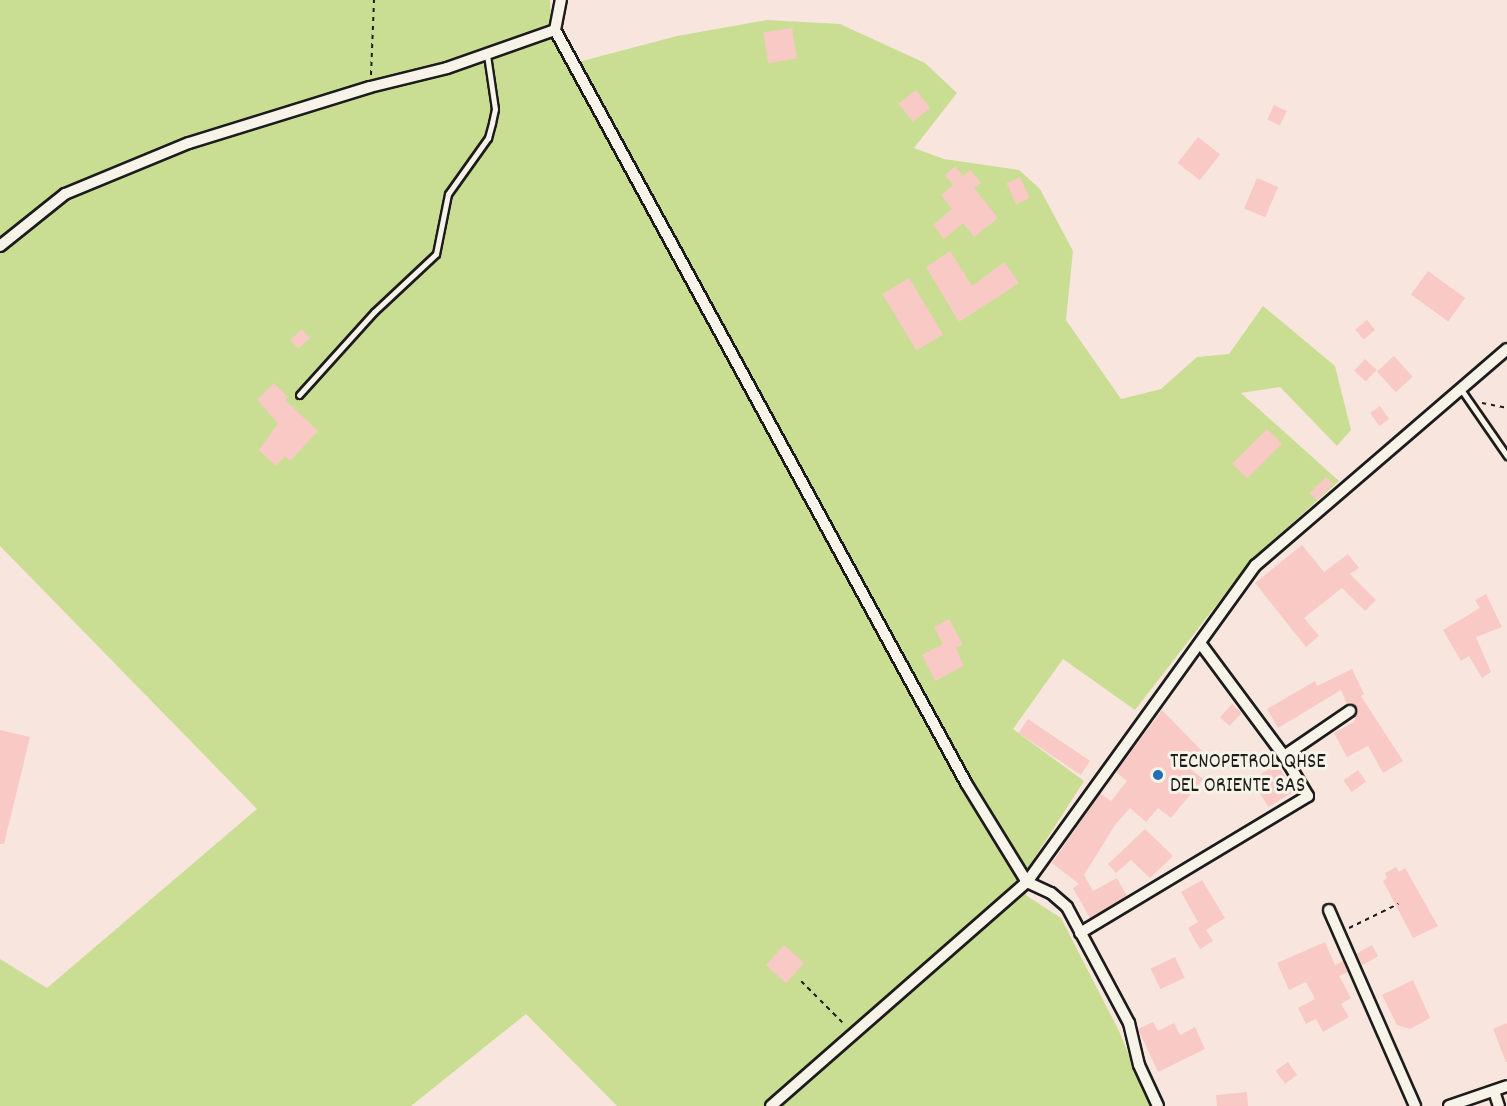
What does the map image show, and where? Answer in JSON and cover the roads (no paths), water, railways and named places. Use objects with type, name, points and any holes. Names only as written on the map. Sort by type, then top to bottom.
[{"type":"street","points":[[561,0],[555,30],[966,783],[1027,882],[1051,893],[1067,907],[1129,1023],[1139,1065],[1158,1106]]},
{"type":"street","points":[[0,246],[64,194],[189,143],[370,87],[487,55],[555,30]]},
{"type":"street","points":[[771,1106],[1027,882],[1256,565],[1507,349]]},
{"type":"street","points":[[1080,933],[1308,796],[1284,756],[1200,643]]},
{"type":"street","points":[[1284,756],[1350,711]]},
{"type":"street","points":[[1329,910],[1414,1106]]},
{"type":"street","points":[[1449,1106],[1507,1086]]},
{"type":"street","points":[[1494,1091],[1499,1106]]},
{"type":"lane","points":[[299,395],[374,312],[436,254],[448,194],[488,138],[492,123],[495,110],[487,55]]},
{"type":"lane","points":[[1460,388],[1507,456]]},
{"type":"place","name":"TECNOPETROL QHSE DEL ORIENTE SAS","points":[[1158,775]]}]
